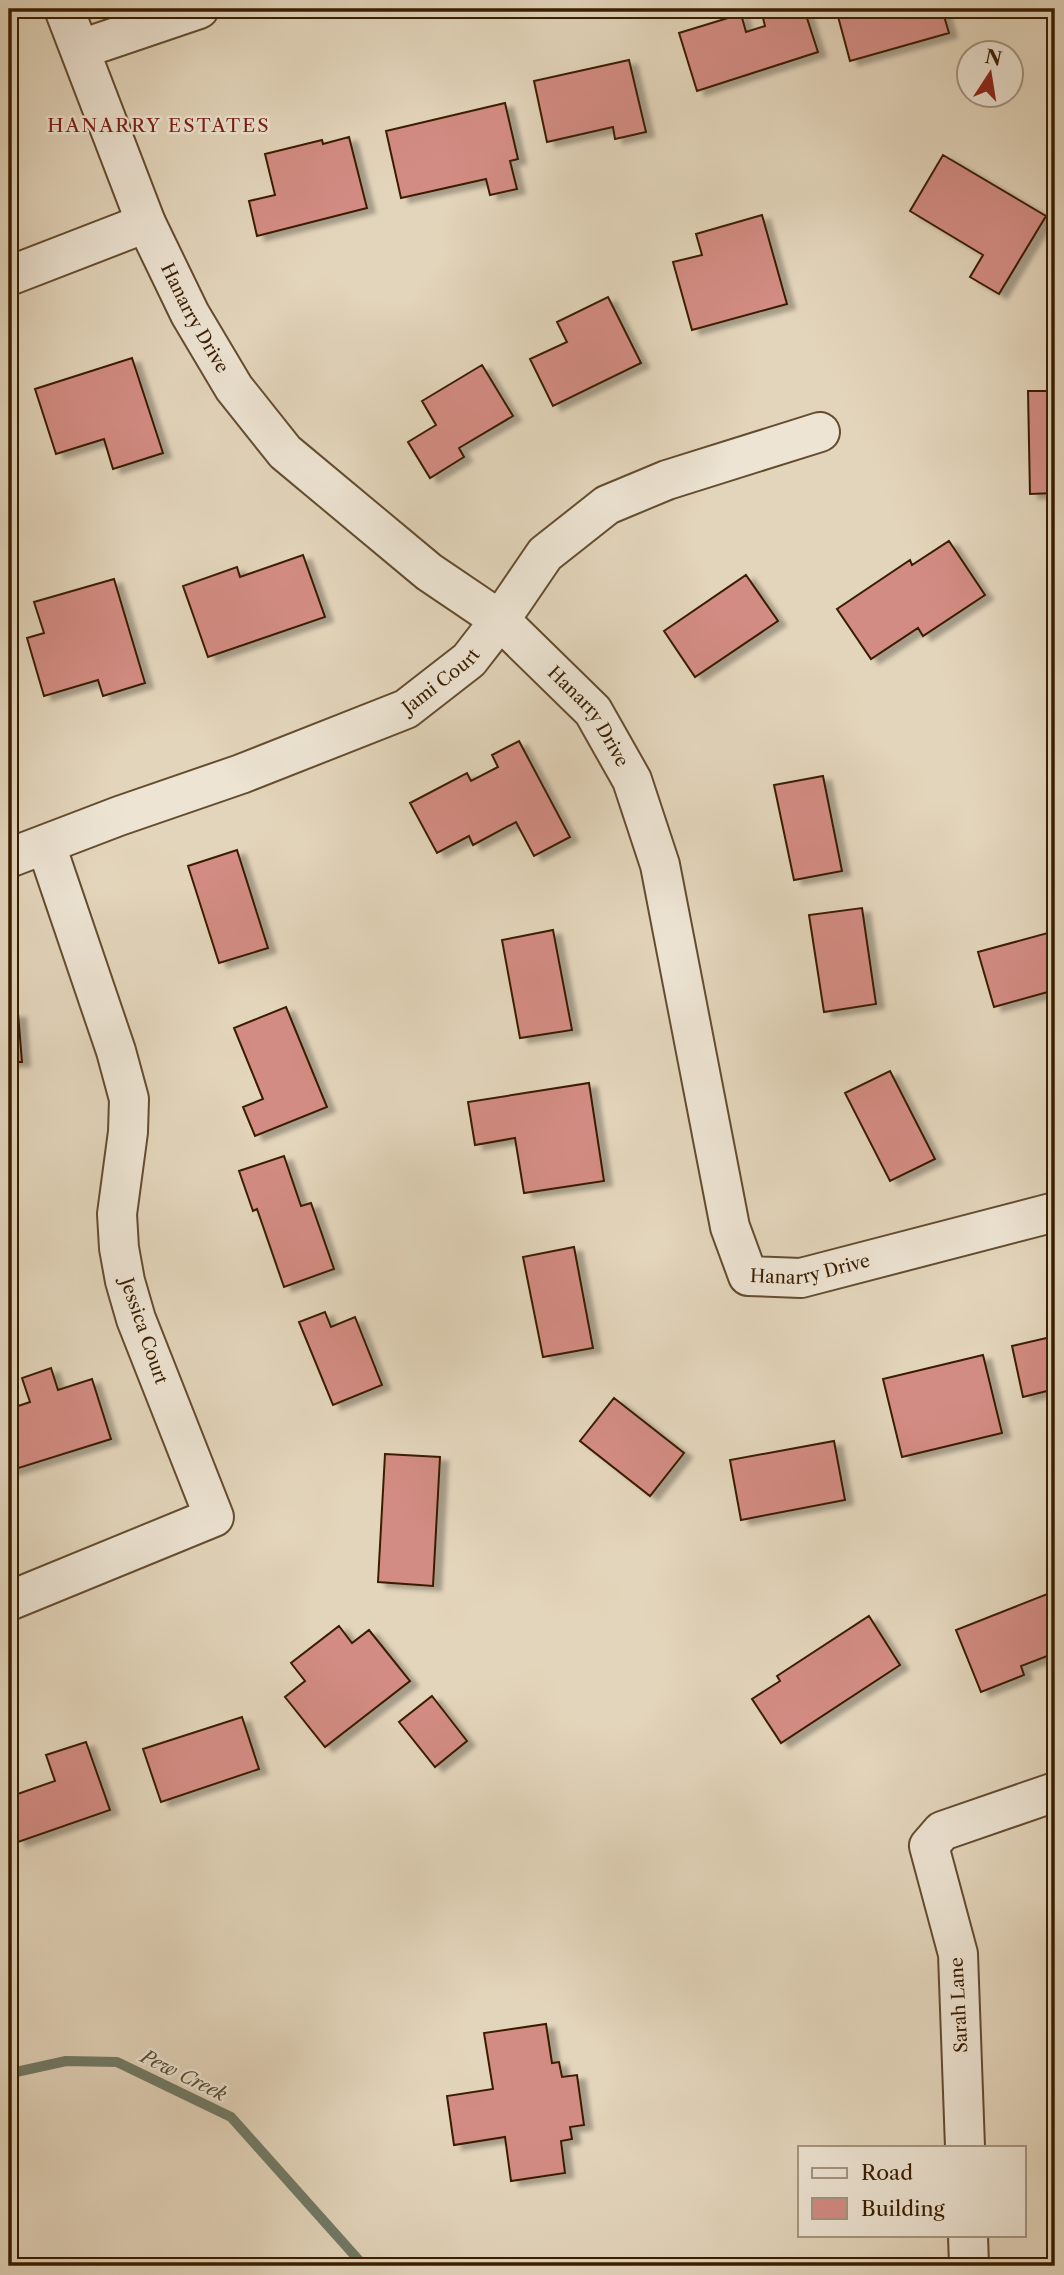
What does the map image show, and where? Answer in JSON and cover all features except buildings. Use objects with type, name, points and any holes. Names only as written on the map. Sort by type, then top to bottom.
[{"type":"street","name":"Hanarry Drive","points":[[64,9],[146,223],[190,314],[233,388],[285,452],[429,572],[500,620],[593,710],[632,780],[660,865],[730,1227],[748,1276],[802,1278],[1055,1212]]},
{"type":"street","points":[[81,49],[199,9]]},
{"type":"street","points":[[9,276],[146,223]]},
{"type":"street","name":"Jami Court","points":[[9,858],[241,774],[406,709],[469,660],[545,554],[607,505],[667,480],[820,432]]},
{"type":"street","name":"Jessica Court","points":[[9,1601],[214,1517],[136,1319],[125,1280],[119,1248],[117,1214],[130,1099],[46,845]]},
{"type":"street","name":"Sarah Lane","points":[[965,2146],[958,1954],[929,1846],[942,1831],[1055,1792]]},
{"type":"street","points":[[968,2236],[969,2266]]},
{"type":"waterway","name":"Pew Creek","points":[[9,2075],[66,2061],[117,2062],[231,2117],[364,2266]]},
{"type":"district","name":"HANARRY ESTATES","points":[[159,125]]}]
